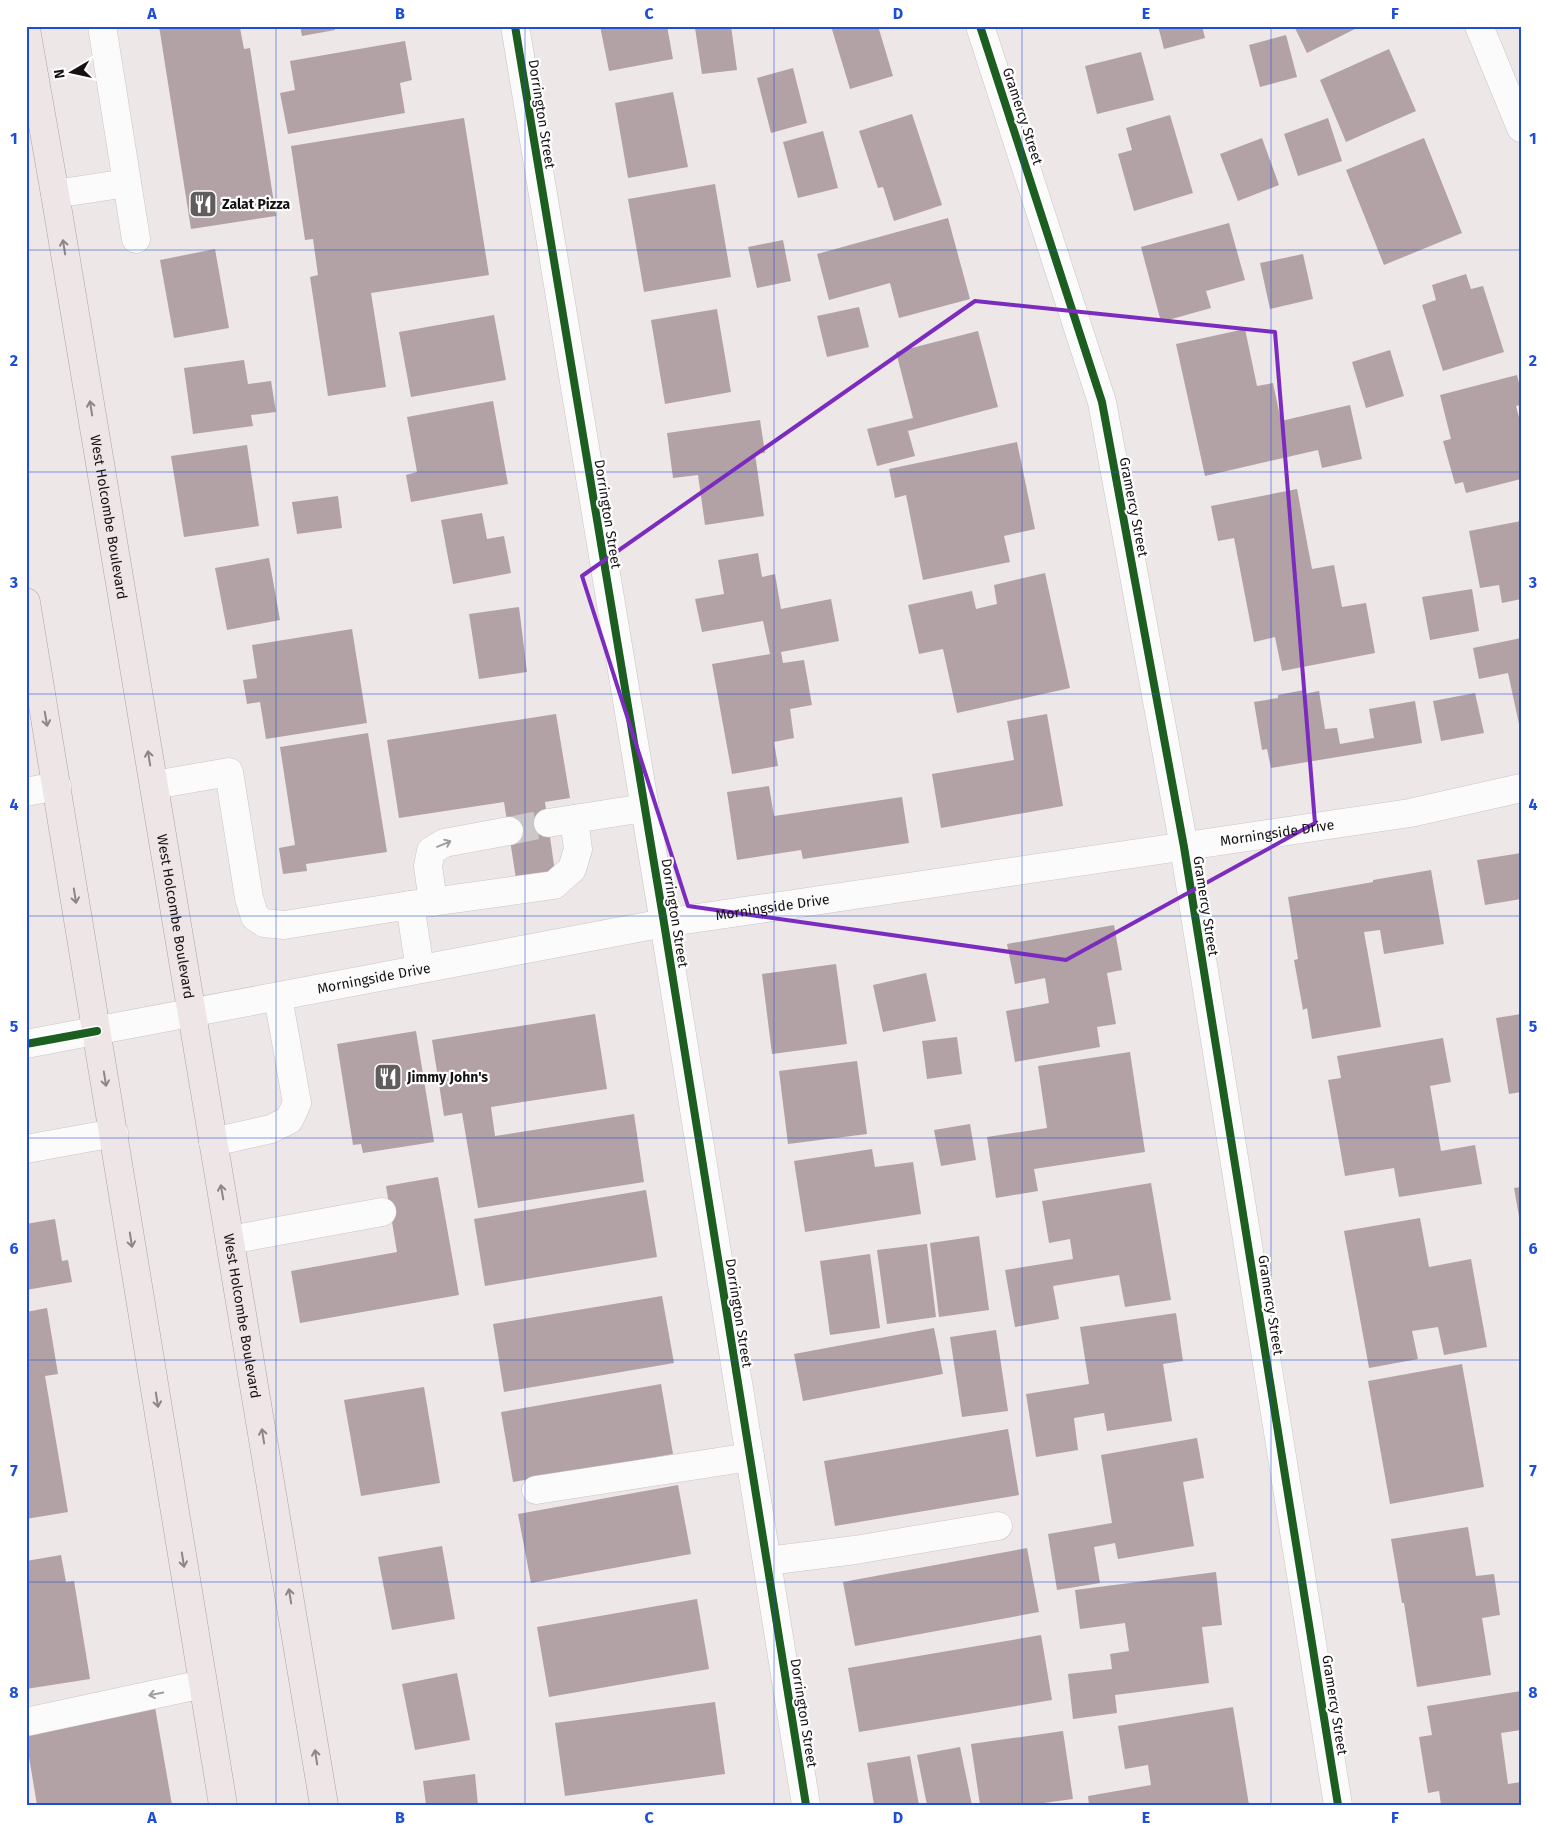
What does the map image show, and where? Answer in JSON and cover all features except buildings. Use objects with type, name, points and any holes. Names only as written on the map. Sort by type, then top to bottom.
[{"type":"main road","name":"West Holcombe Boulevard","points":[[26,29],[324,1805]]},
{"type":"main road","points":[[26,602],[32,679],[57,786],[223,1805]]},
{"type":"street","points":[[102,26],[136,239]]},
{"type":"street","name":"Dorrington Street","points":[[515,26],[664,923],[806,1805]]},
{"type":"street","name":"Gramercy Street","points":[[980,26],[1102,402],[1184,847],[1338,1805]]},
{"type":"street","points":[[1479,26],[1521,128]]},
{"type":"street","points":[[55,194],[127,183]]},
{"type":"street","points":[[154,785],[229,772],[249,898],[255,918],[264,923],[284,925],[421,903],[554,885],[572,869],[578,849],[560,821],[644,808]]},
{"type":"street","points":[[26,792],[57,786]]},
{"type":"street","name":"Morningside Drive","points":[[26,1044],[664,923],[1410,813],[1521,788]]},
{"type":"street","points":[[420,970],[421,903],[431,851],[444,842],[509,831]]},
{"type":"street","points":[[213,1142],[271,1129],[288,1120],[297,1103],[278,997]]},
{"type":"street","points":[[26,1149],[114,1133]]},
{"type":"street","points":[[230,1240],[382,1212]]},
{"type":"street","points":[[536,1490],[750,1457]]},
{"type":"street","points":[[767,1561],[855,1550],[998,1526]]},
{"type":"street","points":[[26,1722],[203,1684]]},
{"type":"highlighted area","points":[[975,301],[1275,332],[1315,823],[1066,960],[688,906],[582,576]]},
{"type":"tunnel","points":[[509,831],[548,823]]},
{"type":"cycle path","points":[[515,26],[664,923],[806,1805]]},
{"type":"cycle path","points":[[980,26],[1102,402],[1184,847],[1338,1805]]},
{"type":"cycle path","points":[[26,1044],[97,1031]]},
{"type":"place","name":"Zalat Pizza","points":[[203,204]]},
{"type":"place","name":"Jimmy John's","points":[[388,1077]]}]
